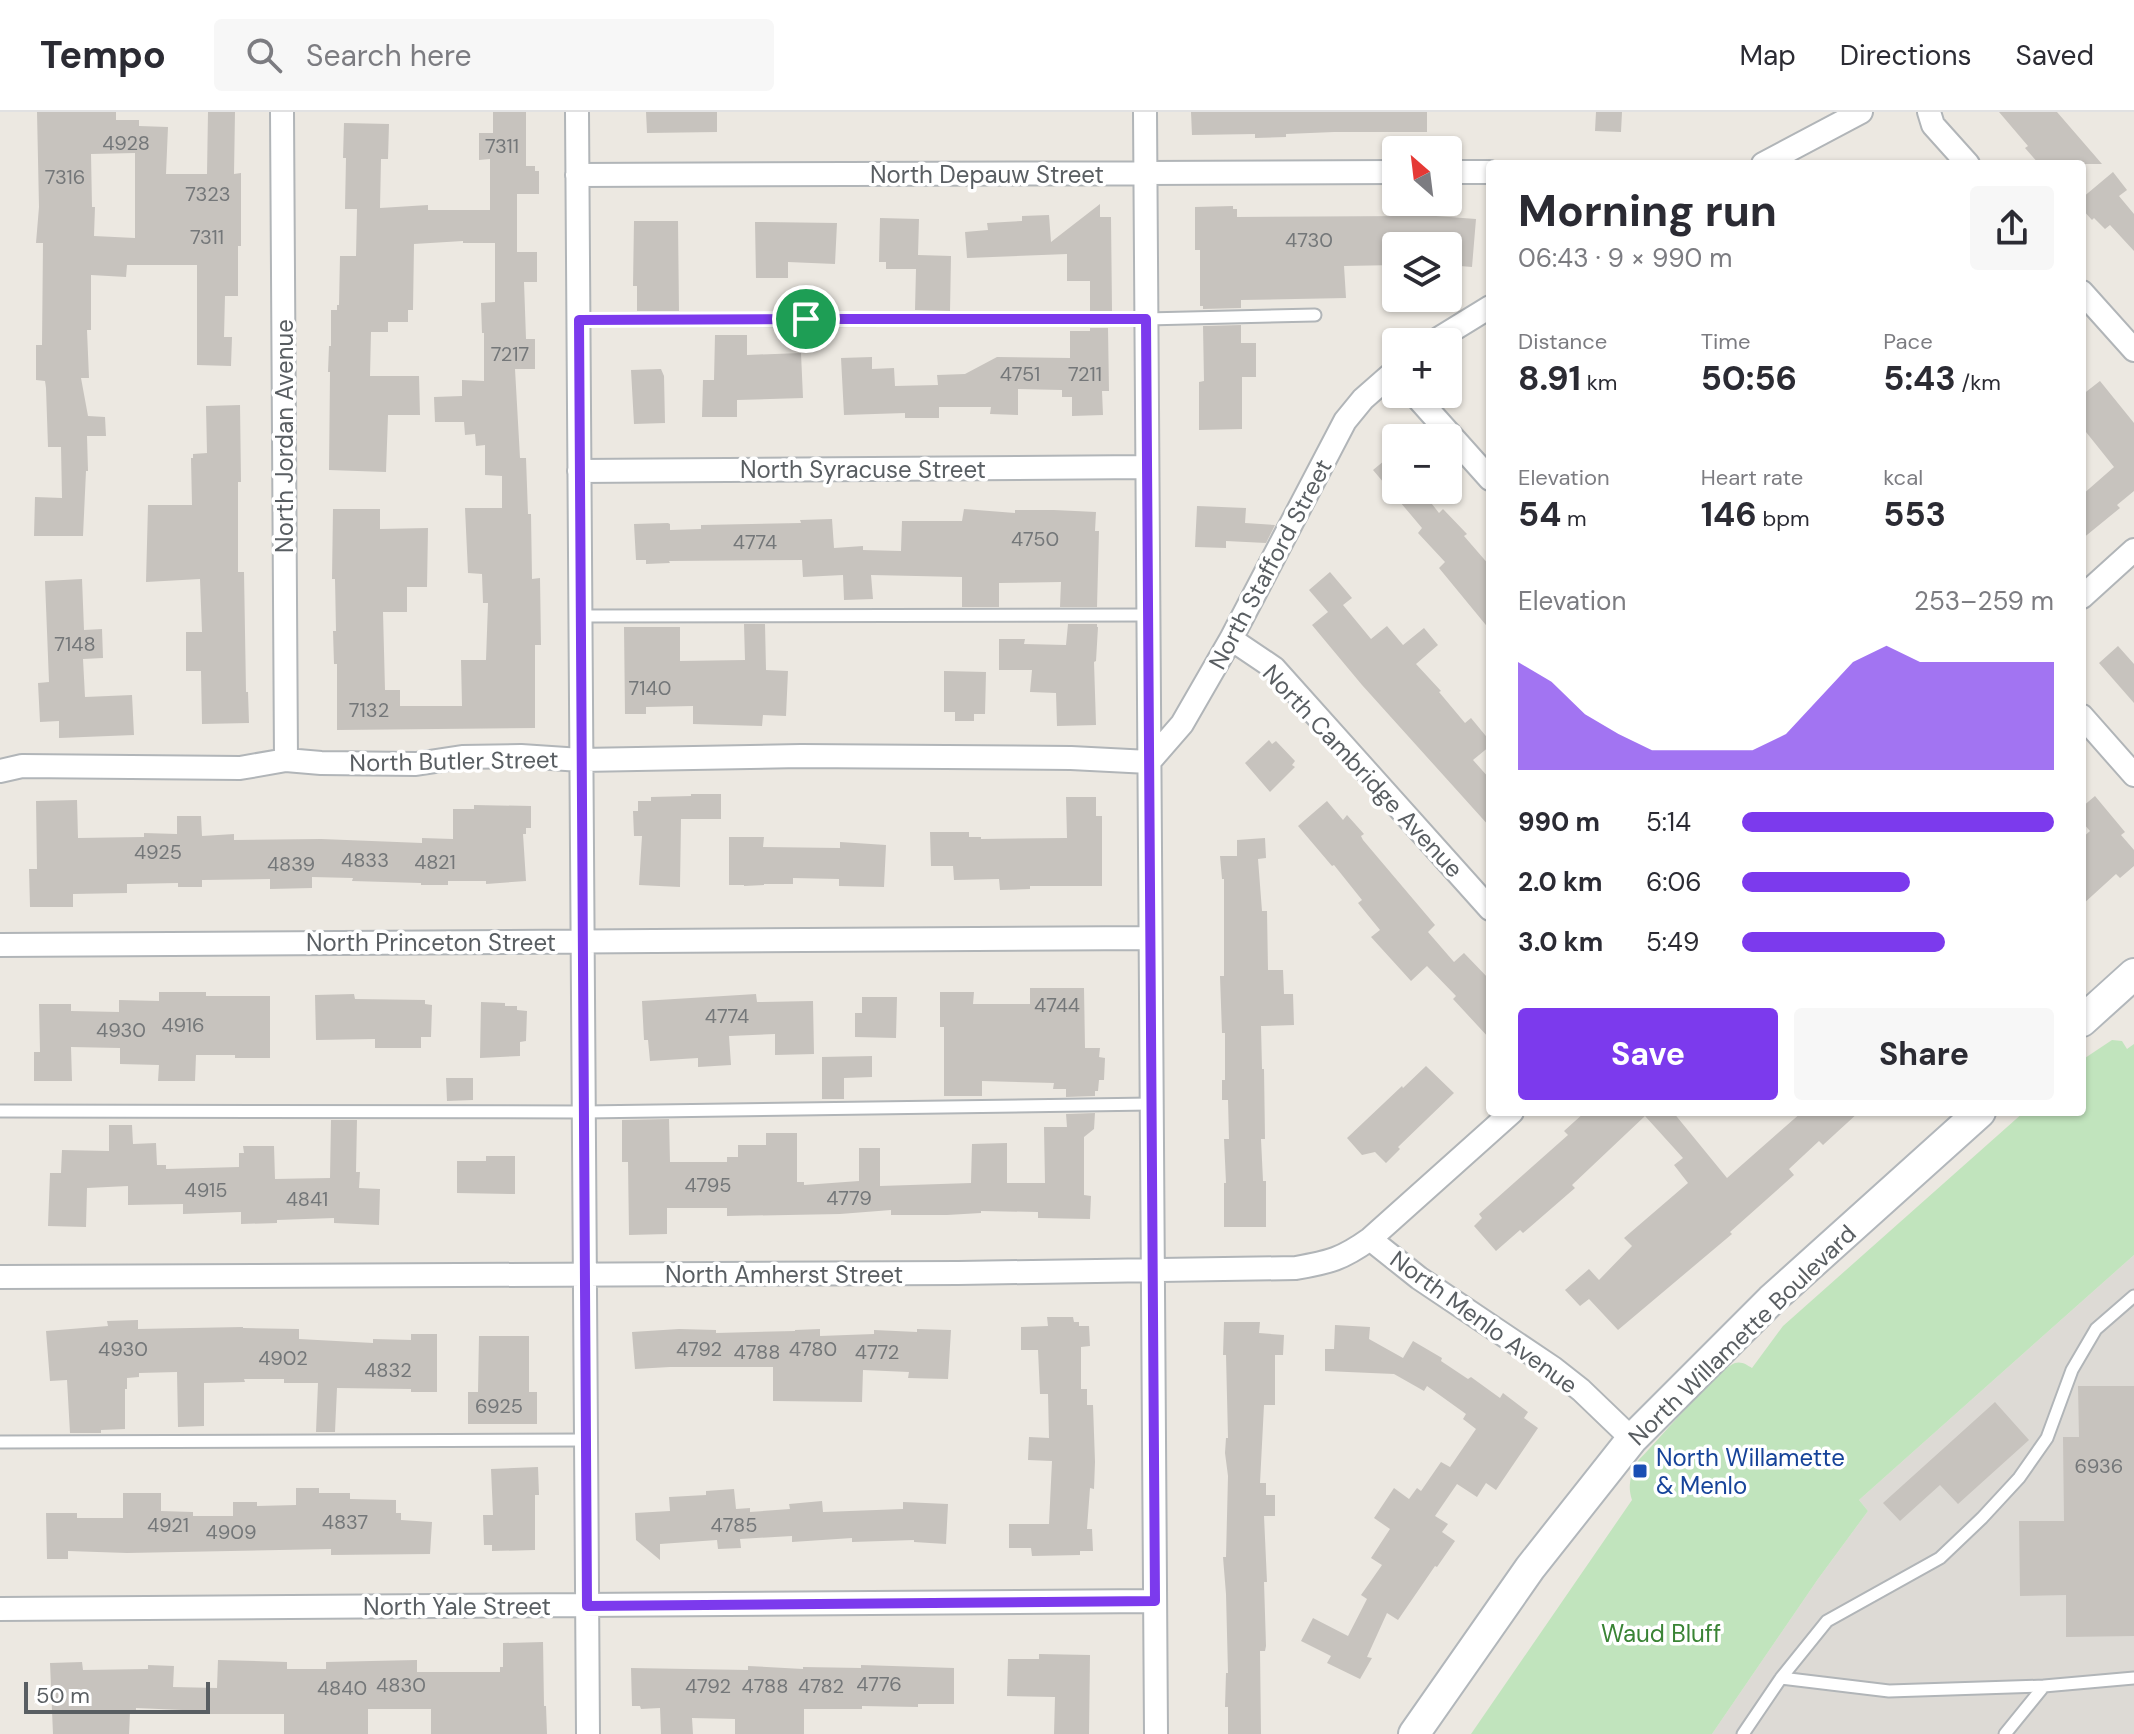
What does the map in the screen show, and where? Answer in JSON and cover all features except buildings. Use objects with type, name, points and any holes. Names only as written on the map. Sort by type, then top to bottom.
[{"type":"main road","points":[[2086,1017],[2134,974]]},
{"type":"main road","name":"North Willamette Boulevard","points":[[1414,1734],[1530,1568],[1632,1439],[1771,1300],[1976,1116]]},
{"type":"street","name":"North Jordan Avenue","points":[[282,112],[286,760]]},
{"type":"street","points":[[577,112],[588,1734]]},
{"type":"street","points":[[1145,112],[1156,1734]]},
{"type":"street","points":[[1771,160],[1861,112]]},
{"type":"street","points":[[1929,112],[1933,125],[1964,160]]},
{"type":"street","name":"North Depauw Street","points":[[577,175],[1382,172]]},
{"type":"street","points":[[1462,172],[1486,172]]},
{"type":"street","points":[[2086,296],[2134,350]]},
{"type":"street","points":[[1456,328],[1486,309]]},
{"type":"street","name":"North Stafford Street","points":[[1149,762],[1182,724],[1231,639],[1345,421],[1363,399],[1382,383]]},
{"type":"street","points":[[1427,408],[1486,475]]},
{"type":"street","name":"North Syracuse Street","points":[[579,471],[1147,467]]},
{"type":"street","points":[[2086,593],[2134,550]]},
{"type":"street","name":"North Cambridge Avenue","points":[[1231,639],[1274,668],[1486,905]]},
{"type":"street","points":[[2086,721],[2134,775]]},
{"type":"street","name":"North Butler Street","points":[[0,771],[22,766],[240,768],[286,760],[416,764],[462,757],[521,756],[581,760],[801,756],[1071,758],[1149,762]]},
{"type":"street","name":"North Princeton Street","points":[[0,945],[1150,938]]},
{"type":"street","name":"North Amherst Street","points":[[0,1277],[958,1273],[1296,1268],[1347,1255],[1370,1239],[1508,1116]]},
{"type":"street","name":"North Menlo Avenue","points":[[1370,1239],[1419,1278],[1553,1368],[1632,1439]]},
{"type":"street","name":"North Yale Street","points":[[0,1609],[1155,1601]]},
{"type":"lane","points":[[579,320],[1146,319],[1315,315]]},
{"type":"lane","points":[[580,616],[1148,615]]},
{"type":"lane","points":[[0,1111],[584,1112],[1151,1104]]},
{"type":"lane","points":[[1743,1734],[1781,1678],[1827,1621],[1940,1558],[2019,1478],[2047,1438],[2072,1370],[2096,1329],[2134,1296]]},
{"type":"lane","points":[[0,1442],[586,1440]]},
{"type":"lane","points":[[1781,1678],[1889,1691],[2044,1686],[2134,1678]]},
{"type":"lane","points":[[2005,1734],[2044,1686]]},
{"type":"shaded area","points":[[2134,1255],[2134,1734],[1712,1734],[1868,1511],[1859,1500]]},
{"type":"green space","name":"Waud Bluff","points":[[2112,1040],[2122,1041],[2127,1049],[2134,1044],[2134,1255],[1859,1500],[1868,1511],[1712,1734],[1471,1734],[1632,1500],[1630,1480],[1638,1461],[1686,1408],[1715,1378],[1735,1363],[1752,1368],[1783,1326],[2019,1116],[2086,1116],[2086,1057]]},
{"type":"place","name":"North Willamette & Menlo","points":[[1640,1471]]},
{"type":"route","points":[[806,319],[1146,319],[1155,1601],[587,1606],[579,320],[806,319]]}]
